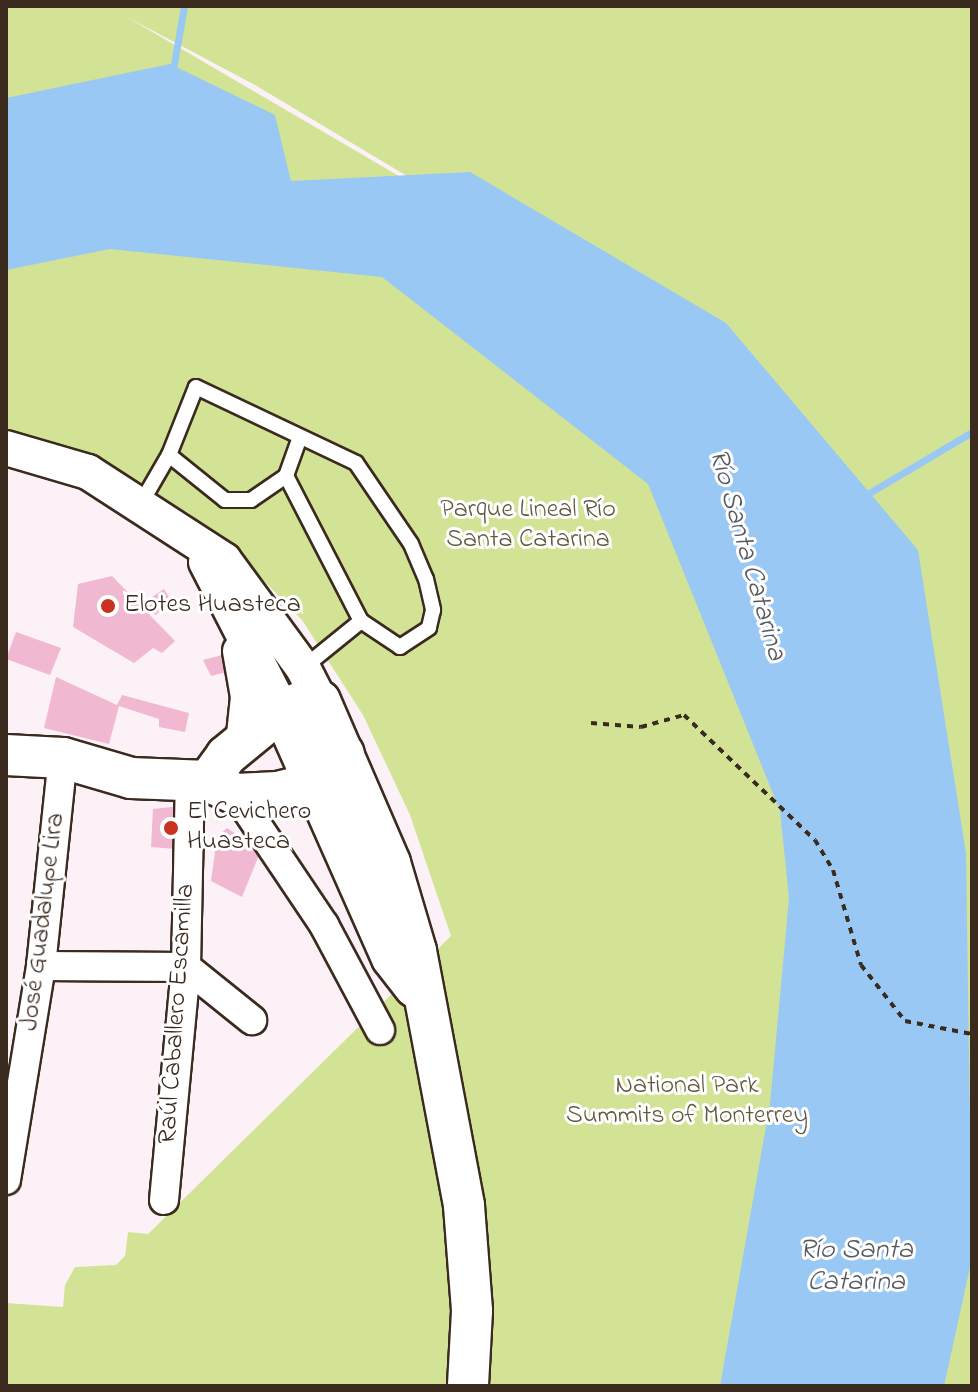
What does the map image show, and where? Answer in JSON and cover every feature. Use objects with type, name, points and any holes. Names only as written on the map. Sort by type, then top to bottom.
[{"type":"main road","points":[[211,784],[214,768],[243,744],[293,690]]},
{"type":"main road","points":[[293,690],[344,753],[406,911],[464,1206],[472,1311],[468,1386]]},
{"type":"main road","points":[[293,690],[314,783],[392,958],[420,993]]},
{"type":"main road","points":[[6,755],[63,758],[131,778],[278,792],[314,783],[344,753]]},
{"type":"street","points":[[6,448],[88,472],[224,560],[293,690]]},
{"type":"street","points":[[202,547],[224,597],[248,697],[243,744]]},
{"type":"street","points":[[224,597],[293,690]]},
{"type":"street","name":"José Guadalupe Lira","points":[[6,1180],[41,966],[63,758]]},
{"type":"street","points":[[211,784],[324,925],[380,1030]]},
{"type":"street","name":"Raúl Caballero Escamilla","points":[[164,1200],[186,967],[211,784]]},
{"type":"street","points":[[41,966],[186,967],[252,1020]]},
{"type":"lane","points":[[140,506],[169,455],[196,387],[356,463],[411,544],[426,579],[433,610],[429,628],[400,647],[361,621],[286,476]]},
{"type":"lane","points":[[169,455],[225,500],[251,500],[286,476],[300,437]]},
{"type":"lane","points":[[293,690],[361,621]]},
{"type":"path","points":[[591,723],[641,727],[684,715],[815,840],[833,870],[861,965],[905,1021],[972,1034]]},
{"type":"green space","name":"National Park Summits of Monterrey","points":[[6,6],[972,6],[972,1386],[6,1386],[6,1303],[63,1307],[65,1285],[75,1267],[116,1265],[125,1256],[128,1232],[148,1234],[451,936],[410,815],[363,715],[302,620],[222,538],[187,512],[113,473],[6,437]],"holes":[[[127,17],[255,85],[607,296]]]},
{"type":"water","name":"Río Santa Catarina","points":[[170,64],[275,115],[291,181],[470,172],[726,323],[918,550],[966,853],[972,1258],[944,1386],[720,1386],[770,1104],[789,898],[780,811],[648,484],[382,277],[110,249],[6,270],[6,98]]},
{"type":"building","name":"Elotes Huasteca","points":[[112,576],[175,641],[162,653],[153,648],[134,663],[73,627],[78,584]]},
{"type":"building","points":[[164,589],[173,604],[155,615],[146,601]]},
{"type":"building","points":[[16,632],[61,648],[50,675],[6,659]]},
{"type":"building","points":[[222,655],[227,672],[211,676],[203,660]]},
{"type":"building","points":[[56,677],[117,705],[122,695],[189,713],[185,732],[159,727],[159,719],[119,706],[109,744],[44,728]]},
{"type":"building","name":"El Cevichero Huasteca","points":[[190,805],[189,850],[151,847],[153,809]]},
{"type":"building","points":[[227,828],[261,850],[242,897],[211,881],[217,837]]},
{"type":"waterway","points":[[172,75],[184,6]]},
{"type":"waterway","points":[[864,496],[972,432]]},
{"type":"place","name":"Elotes Huasteca","points":[[108,606]]},
{"type":"place","name":"El Cevichero Huasteca","points":[[171,828]]},
{"type":"park label","name":"Parque Lineal Río Santa Catarina","points":[[528,526]]}]
